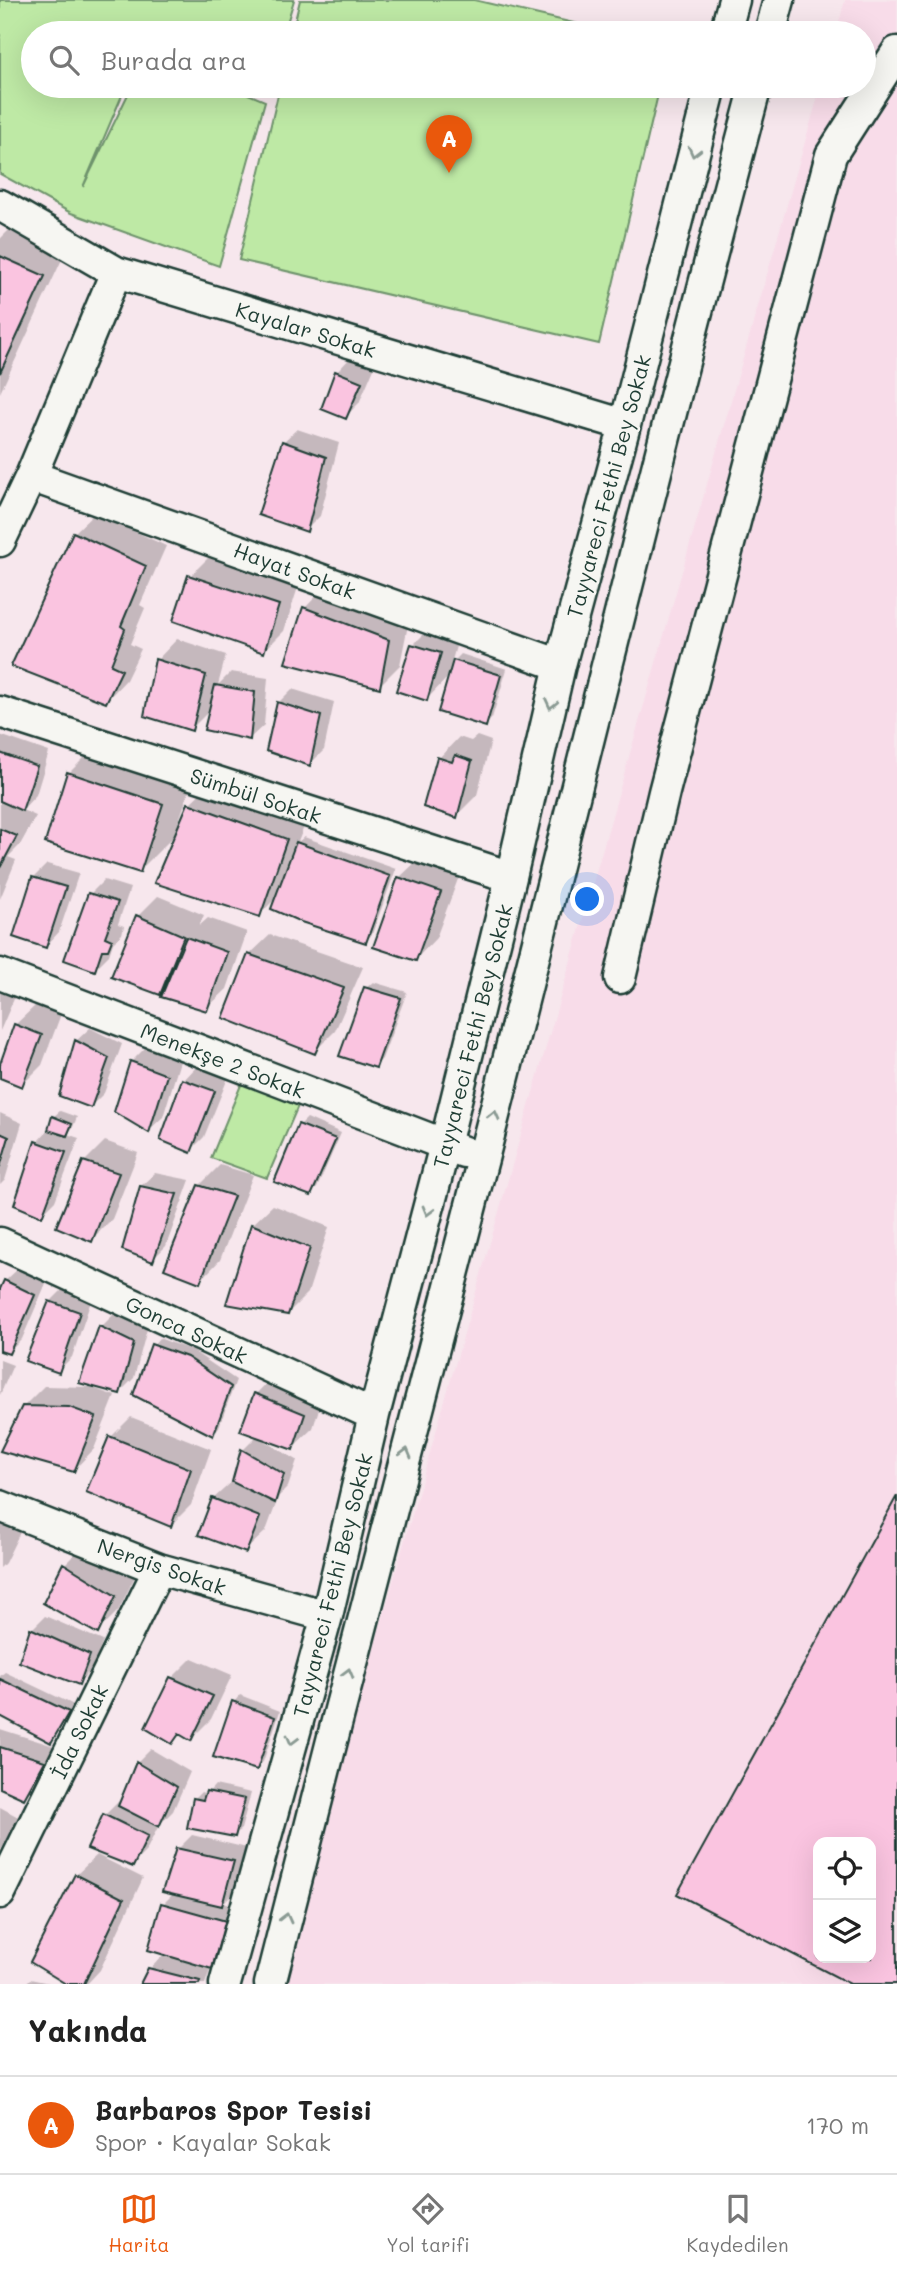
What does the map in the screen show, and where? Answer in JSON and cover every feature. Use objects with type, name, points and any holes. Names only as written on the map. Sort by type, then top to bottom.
[{"type":"street","points":[[728,21],[734,0]]},
{"type":"street","points":[[773,21],[779,0]]},
{"type":"street","points":[[876,85],[897,52]]},
{"type":"street","name":"Tayyareci Fethi Bey Sokak","points":[[225,1984],[327,1616],[374,1415],[445,1145],[511,877],[560,665],[625,425],[708,98]]},
{"type":"street","name":"Tayyareci Fethi Bey Sokak","points":[[270,1984],[337,1715],[484,1158],[700,296],[753,98]]},
{"type":"street","points":[[620,978],[664,792],[831,155],[868,98]]},
{"type":"street","name":"Kayalar Sokak","points":[[0,205],[116,272],[625,425]]},
{"type":"street","points":[[0,541],[31,476],[116,272]]},
{"type":"street","name":"Hayat Sokak","points":[[31,476],[560,665]]},
{"type":"street","name":"Sümbül Sokak","points":[[0,712],[511,877]]},
{"type":"street","name":"Menekşe 2 Sokak","points":[[0,974],[484,1158]]},
{"type":"street","name":"Gonca Sokak","points":[[0,1243],[374,1415]]},
{"type":"street","name":"Nergis Sokak","points":[[0,1506],[159,1569],[327,1616]]},
{"type":"street","name":"İda Sokak","points":[[0,1893],[159,1569]]},
{"type":"shaded area","points":[[845,0],[897,0],[897,1984],[286,1984],[350,1732],[818,98],[876,98],[876,21],[839,21]]},
{"type":"green space","points":[[0,0],[294,0],[288,21],[21,21],[21,98],[121,98],[83,187],[126,98],[258,98],[265,101],[219,266],[71,213],[0,174]]},
{"type":"green space","points":[[300,0],[474,0],[565,21],[295,21]]},
{"type":"green space","points":[[277,98],[657,98],[599,344],[239,260]]},
{"type":"green space","points":[[243,1080],[300,1101],[267,1178],[211,1158]]},
{"type":"building","points":[[0,256],[45,276],[0,373]]},
{"type":"building","points":[[335,371],[362,382],[346,419],[321,409]]},
{"type":"building","points":[[282,441],[326,457],[307,532],[258,515]]},
{"type":"building","points":[[73,532],[146,566],[121,626],[125,629],[111,665],[122,670],[106,703],[11,666]]},
{"type":"building","points":[[188,575],[279,605],[264,653],[173,621]]},
{"type":"building","points":[[303,607],[389,640],[380,688],[285,663]]},
{"type":"building","points":[[411,644],[441,653],[427,701],[396,691]]},
{"type":"building","points":[[155,659],[206,675],[192,731],[144,716]]},
{"type":"building","points":[[453,660],[501,675],[486,727],[438,712]]},
{"type":"building","points":[[215,685],[255,692],[250,740],[204,730]]},
{"type":"building","points":[[277,702],[321,716],[310,766],[266,751]]},
{"type":"building","points":[[0,753],[37,766],[22,811],[0,801]]},
{"type":"building","points":[[455,755],[472,761],[457,818],[423,807],[437,757],[452,762]]},
{"type":"building","points":[[67,772],[163,804],[140,873],[45,843]]},
{"type":"building","points":[[188,803],[287,839],[260,917],[154,883]]},
{"type":"building","points":[[0,829],[17,836],[0,868]]},
{"type":"building","points":[[296,842],[390,876],[366,943],[301,922],[271,909]]},
{"type":"building","points":[[32,877],[66,887],[46,948],[13,937]]},
{"type":"building","points":[[398,877],[441,892],[416,961],[373,947]]},
{"type":"building","points":[[88,893],[118,902],[105,937],[112,940],[108,950],[102,950],[95,971],[64,960]]},
{"type":"building","points":[[136,915],[184,936],[160,995],[111,977]]},
{"type":"building","points":[[186,937],[227,952],[207,1011],[161,997]]},
{"type":"building","points":[[248,954],[344,988],[315,1054],[223,1018]]},
{"type":"building","points":[[364,987],[401,998],[376,1068],[339,1056]]},
{"type":"building","points":[[14,1024],[42,1035],[22,1087],[0,1078],[0,1064]]},
{"type":"building","points":[[75,1040],[109,1058],[91,1108],[59,1096]]},
{"type":"building","points":[[130,1061],[167,1075],[149,1133],[114,1112]]},
{"type":"building","points":[[182,1079],[215,1091],[191,1153],[160,1140]]},
{"type":"building","points":[[52,1116],[72,1124],[67,1136],[48,1130]]},
{"type":"building","points":[[298,1124],[336,1139],[311,1196],[274,1182]]},
{"type":"building","points":[[0,1133],[9,1137],[0,1167]]},
{"type":"building","points":[[35,1141],[66,1152],[42,1217],[14,1205]]},
{"type":"building","points":[[83,1161],[119,1173],[92,1242],[56,1227]]},
{"type":"building","points":[[198,1185],[234,1196],[200,1283],[164,1269]]},
{"type":"building","points":[[140,1186],[177,1194],[153,1262],[122,1250]]},
{"type":"building","points":[[251,1224],[310,1248],[288,1315],[226,1304]]},
{"type":"building","points":[[4,1280],[35,1295],[9,1354],[0,1351],[0,1289]]},
{"type":"building","points":[[49,1301],[80,1312],[59,1373],[25,1361]]},
{"type":"building","points":[[99,1326],[134,1343],[120,1394],[79,1383]]},
{"type":"building","points":[[151,1344],[187,1357],[231,1387],[213,1436],[133,1395]]},
{"type":"building","points":[[254,1393],[305,1414],[293,1450],[240,1431]]},
{"type":"building","points":[[22,1406],[69,1407],[96,1417],[74,1472],[0,1451]]},
{"type":"building","points":[[109,1436],[191,1469],[171,1527],[86,1492]]},
{"type":"building","points":[[241,1449],[284,1474],[275,1503],[232,1482]]},
{"type":"building","points":[[897,1496],[897,1984],[850,1984],[677,1894]]},
{"type":"building","points":[[212,1498],[260,1517],[246,1553],[198,1535]]},
{"type":"building","points":[[63,1563],[116,1596],[98,1634],[43,1603]]},
{"type":"building","points":[[30,1628],[90,1655],[79,1685],[19,1662]]},
{"type":"building","points":[[170,1677],[213,1696],[191,1741],[179,1734],[172,1744],[145,1728]]},
{"type":"building","points":[[0,1679],[69,1712],[51,1743],[0,1716]]},
{"type":"building","points":[[232,1701],[275,1717],[257,1770],[213,1757]]},
{"type":"building","points":[[0,1747],[45,1761],[24,1799],[0,1788]]},
{"type":"building","points":[[136,1762],[177,1787],[159,1827],[118,1806]]},
{"type":"building","points":[[206,1791],[245,1799],[235,1837],[187,1828],[193,1798],[203,1800]]},
{"type":"building","points":[[103,1814],[148,1836],[133,1867],[87,1849]]},
{"type":"building","points":[[176,1848],[234,1861],[222,1906],[162,1892]]},
{"type":"building","points":[[75,1874],[124,1899],[84,1984],[66,1984],[30,1962]]},
{"type":"building","points":[[161,1903],[226,1921],[212,1969],[148,1950]]},
{"type":"building","points":[[148,1968],[200,1981],[199,1984],[140,1984]]},
{"type":"place","name":"Barbaros Spor Tesisi","points":[[449,173]]}]
